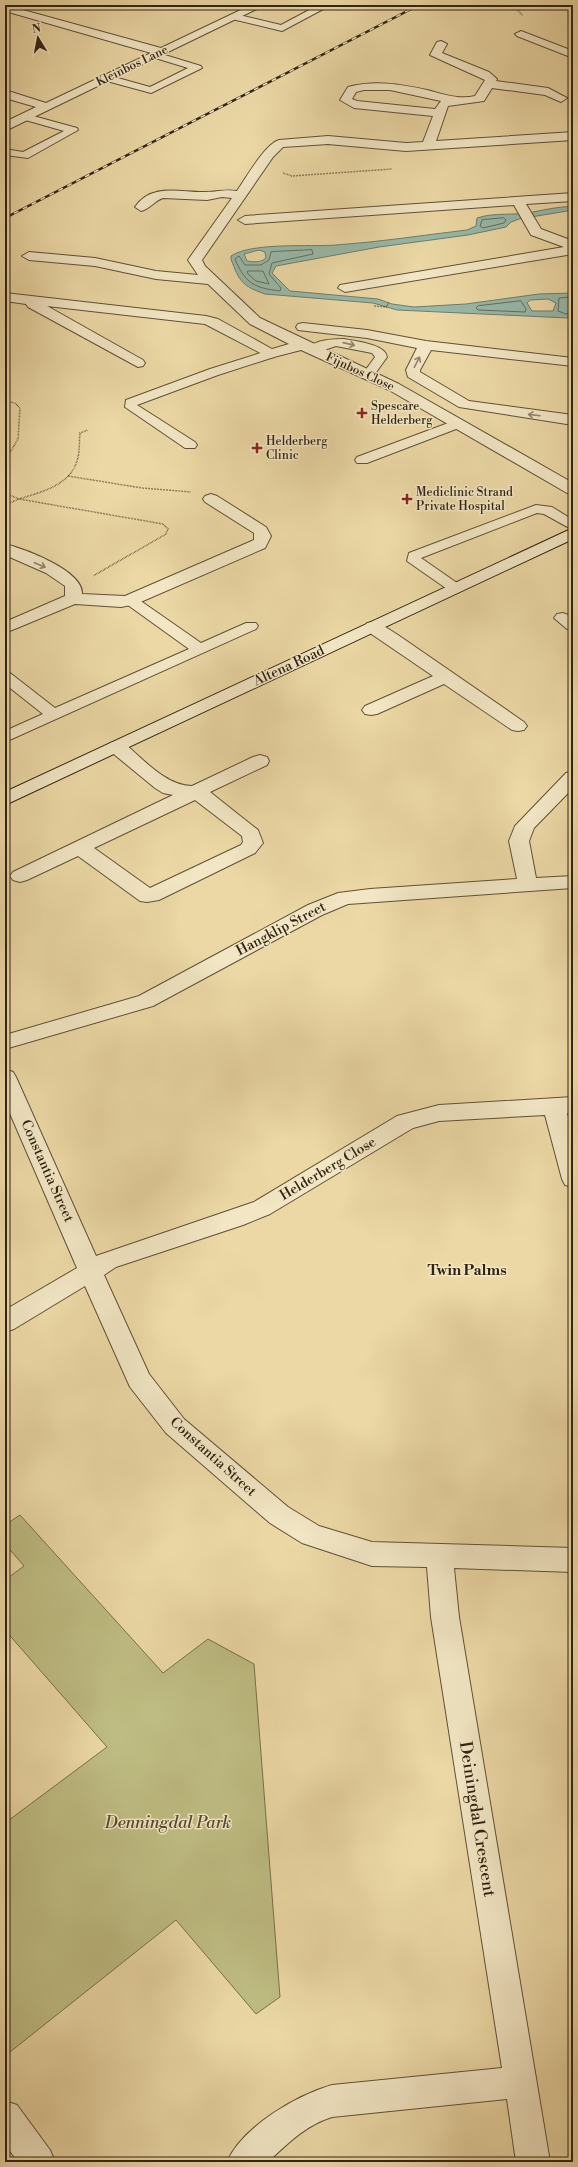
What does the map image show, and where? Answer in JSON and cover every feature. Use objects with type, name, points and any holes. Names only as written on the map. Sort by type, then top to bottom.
[{"type":"street","name":"Kleinbos Lane","points":[[5,127],[260,5]]},
{"type":"street","points":[[5,8],[158,53]]},
{"type":"street","points":[[521,34],[573,55]]},
{"type":"street","points":[[439,113],[354,104],[346,100],[346,97],[352,89],[376,87],[413,90],[454,100],[472,101],[480,98],[490,84],[491,79],[485,74],[436,55],[441,44]]},
{"type":"street","points":[[490,84],[548,92],[562,98]]},
{"type":"street","points":[[5,94],[47,107]]},
{"type":"street","points":[[428,146],[443,104],[454,100]]},
{"type":"street","points":[[141,207],[152,197],[162,194],[207,196],[222,193],[241,195],[275,147],[285,142],[328,140],[397,147],[573,136]]},
{"type":"street","name":"Fijnbos Close","points":[[241,195],[195,260],[199,268],[255,321],[307,348],[394,387],[573,490]]},
{"type":"street","points":[[245,220],[524,211],[573,197]]},
{"type":"street","points":[[524,211],[536,232],[542,236],[573,246]]},
{"type":"street","points":[[345,288],[573,250]]},
{"type":"street","points":[[29,256],[95,262],[156,275],[213,282]]},
{"type":"street","points":[[5,297],[206,320],[270,354],[307,348]]},
{"type":"street","points":[[25,300],[138,363]]},
{"type":"street","points":[[303,327],[367,334],[426,345],[573,362]]},
{"type":"street","points":[[426,345],[413,370],[413,374],[464,404],[479,408],[573,420]]},
{"type":"street","points":[[5,628],[72,591],[121,602],[130,600],[257,546],[262,541],[263,535],[260,530],[210,499]]},
{"type":"street","name":"Altena Road","points":[[5,799],[573,534]]},
{"type":"street","points":[[5,549],[60,574],[72,591]]},
{"type":"street","points":[[373,627],[404,646],[444,678],[518,726]]},
{"type":"street","points":[[371,710],[444,678]]},
{"type":"street","points":[[80,848],[147,896],[152,896],[248,849],[252,843],[251,834],[197,792],[184,792],[170,789],[117,747]]},
{"type":"street","points":[[20,876],[260,762]]},
{"type":"street","points":[[528,885],[519,841],[525,826],[573,777]]},
{"type":"street","name":"Hangklip Street","points":[[5,1042],[146,1001],[329,903],[345,898],[370,895],[573,882]]},
{"type":"street","name":"Constantia Street","points":[[5,1077],[139,1380],[156,1404],[175,1426],[279,1515],[311,1535],[348,1548],[372,1554],[573,1560]]},
{"type":"street","points":[[563,1106],[573,1179]]},
{"type":"street","name":"Helderberg Close","points":[[91,1271],[108,1261],[235,1219],[262,1208],[405,1122],[439,1113],[563,1106]]},
{"type":"street","points":[[5,1322],[91,1271]]},
{"type":"street","name":"Deiningdal Crescent","points":[[440,1556],[445,1617],[533,2162]]},
{"type":"street","points":[[244,2162],[293,2117],[317,2104],[332,2100],[520,2082]]},
{"type":"street","points":[[5,2117],[38,2162]]},
{"type":"lane","points":[[235,17],[282,28],[322,7],[313,5]]},
{"type":"lane","points":[[107,78],[151,90],[197,68],[158,53]]},
{"type":"lane","points":[[5,152],[24,156],[73,130],[26,117]]},
{"type":"lane","points":[[307,348],[340,342],[376,350],[381,354],[381,357],[368,375]]},
{"type":"lane","points":[[190,445],[131,407],[131,403],[214,372],[270,354]]},
{"type":"lane","points":[[362,460],[458,423]]},
{"type":"lane","points":[[455,588],[414,561],[414,556],[536,509],[548,510],[573,526]]},
{"type":"lane","points":[[130,600],[199,649]]},
{"type":"lane","points":[[5,737],[251,626]]},
{"type":"lane","points":[[5,676],[54,715]]},
{"type":"path","points":[[259,169],[282,172],[292,176],[392,169]]},
{"type":"path","points":[[386,306],[389,303]]},
{"type":"path","points":[[5,401],[15,403],[20,408],[18,439],[5,461]]},
{"type":"path","points":[[5,505],[52,488],[68,476],[76,462],[80,433],[88,430]]},
{"type":"path","points":[[68,476],[148,489],[193,492],[210,499]]},
{"type":"path","points":[[5,493],[19,500],[121,516],[158,523],[167,527],[168,529],[166,534],[72,591]]},
{"type":"green space","name":"Denningdal Park","points":[[20,1515],[163,1673],[208,1639],[254,1664],[280,1997],[256,2014],[176,1920],[5,2056],[5,1823],[107,1747],[5,1630],[5,1580],[24,1566],[5,1544],[5,1525]]},
{"type":"water","points":[[573,206],[573,210],[519,219],[511,222],[506,227],[468,235],[379,247],[276,266],[272,273],[290,291],[378,299],[392,304],[414,307],[466,304],[539,294],[573,293],[573,314],[568,318],[397,310],[373,303],[265,294],[242,282],[236,273],[231,259],[231,256],[240,252],[267,247],[352,244],[467,230],[476,226],[477,218],[484,216],[526,213]],"holes":[[[259,250],[265,252],[266,258],[264,260],[254,262],[247,261],[244,254]],[[548,299],[556,303],[553,311],[532,311],[527,303],[530,300]]]},
{"type":"railway","points":[[5,218],[419,5]]},
{"type":"place","name":"Spescare Helderberg","points":[[362,413]]},
{"type":"place","name":"Helderberg Clinic","points":[[257,448]]},
{"type":"place","name":"Mediclinic Strand Private Hospital","points":[[407,499]]},
{"type":"district","name":"Twin Palms","points":[[467,1270]]}]
